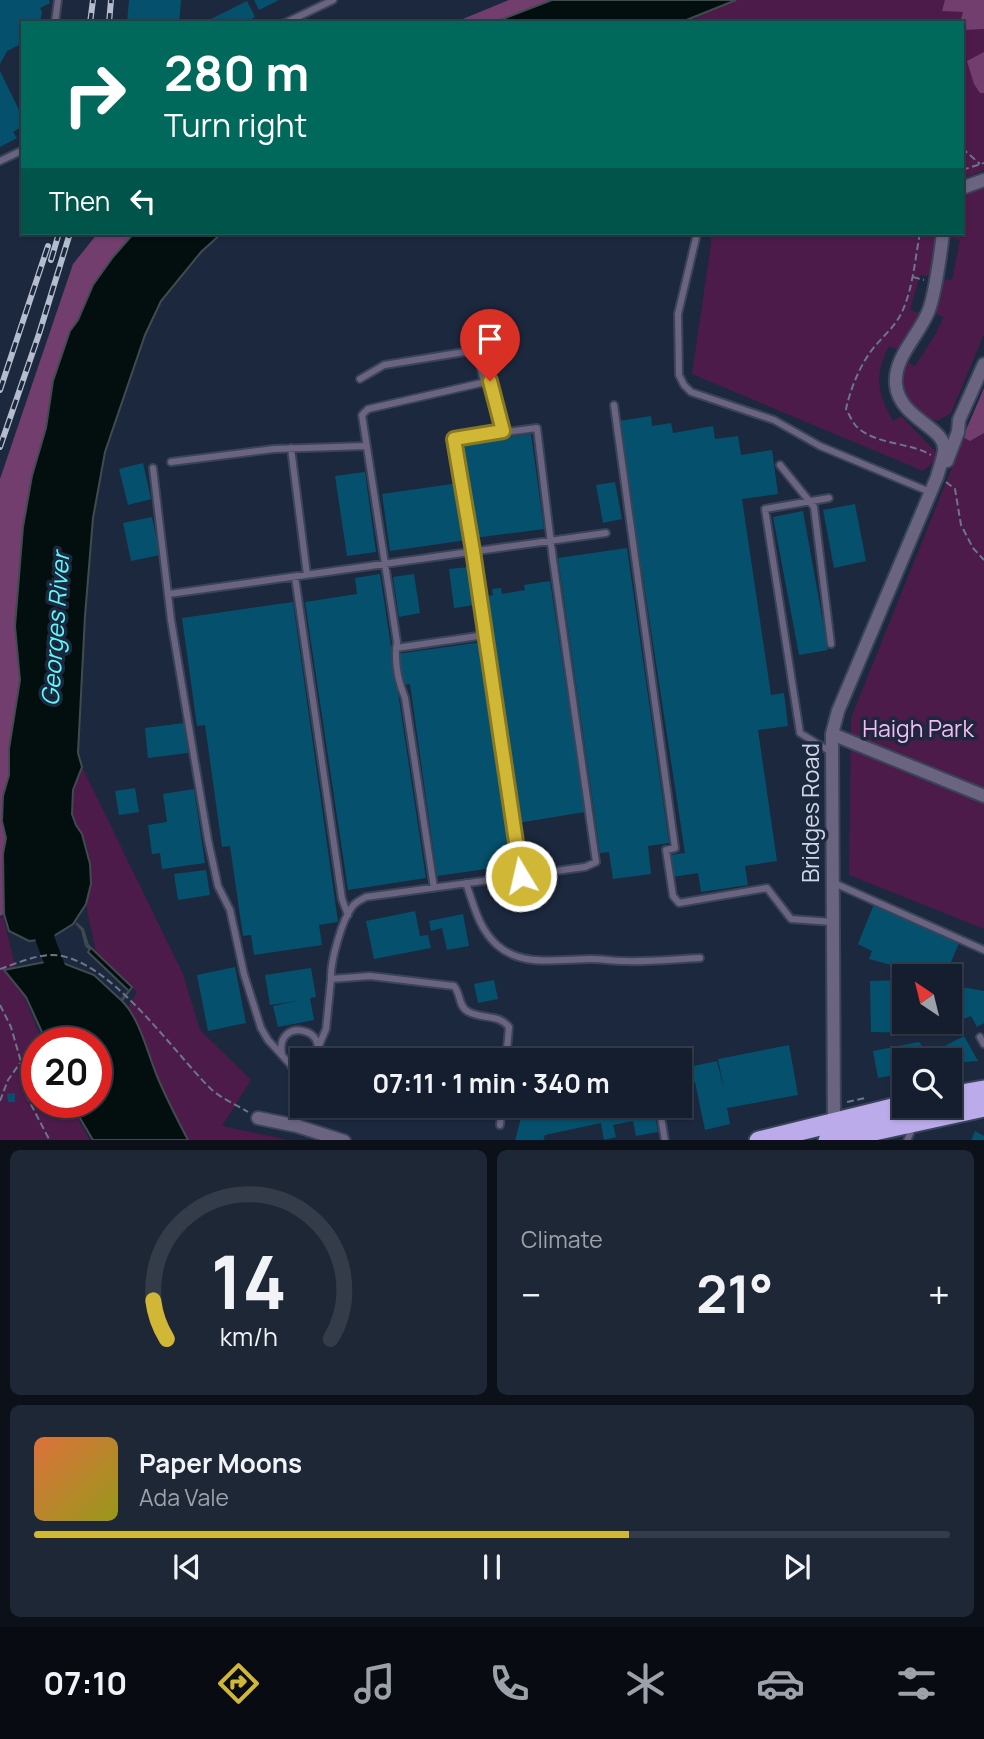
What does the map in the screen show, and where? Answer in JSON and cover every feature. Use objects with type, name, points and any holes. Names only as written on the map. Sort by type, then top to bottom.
[{"type":"highway","points":[[962,1094],[984,1090]]},
{"type":"highway","points":[[962,1109],[984,1107]]},
{"type":"highway","points":[[759,1140],[832,1134],[892,1118]]},
{"type":"street","points":[[964,187],[984,180]]},
{"type":"street","points":[[943,235],[930,307],[902,358],[895,381],[903,406],[923,425],[942,431],[960,420]]},
{"type":"street","name":"Bridges Road","points":[[832,1134],[832,734],[838,711],[940,467],[946,463],[960,420],[984,364]]},
{"type":"street","points":[[933,429],[944,443],[940,467]]},
{"type":"street","points":[[832,734],[984,796]]},
{"type":"street","points":[[258,1118],[344,1140]]},
{"type":"lane","points":[[289,21],[333,0]]},
{"type":"lane","points":[[55,21],[57,2]]},
{"type":"lane","points":[[0,161],[21,151]]},
{"type":"lane","points":[[696,238],[678,314],[678,375],[684,385],[691,391],[774,420],[820,446],[930,492]]},
{"type":"lane","points":[[360,379],[384,365],[477,350],[485,382]]},
{"type":"lane","points":[[434,888],[405,698],[400,686],[395,654],[397,642],[362,415],[368,409],[490,381],[503,431]]},
{"type":"lane","points":[[614,405],[675,848],[666,850],[673,896],[679,902],[767,888],[791,919],[832,922]]},
{"type":"lane","points":[[318,1048],[326,1029],[331,967],[353,904],[366,897],[434,888],[467,883],[521,876],[585,867],[596,862],[537,428],[454,439],[521,876]]},
{"type":"lane","points":[[171,462],[291,448],[366,446]]},
{"type":"lane","points":[[291,448],[307,575]]},
{"type":"lane","points":[[780,465],[814,507],[831,644]]},
{"type":"lane","points":[[153,467],[169,594],[203,812],[218,886],[230,910],[244,974],[261,1028],[290,1065]]},
{"type":"lane","points":[[829,498],[765,509],[800,733],[832,753]]},
{"type":"lane","points":[[169,594],[606,533]]},
{"type":"lane","points":[[295,577],[340,886],[348,915]]},
{"type":"lane","points":[[396,648],[485,635]]},
{"type":"lane","points":[[832,882],[984,950]]},
{"type":"lane","points":[[467,883],[485,932],[499,947],[520,958],[548,961],[700,958]]},
{"type":"lane","points":[[331,979],[370,976],[454,986],[465,1010],[500,1018],[509,1027],[507,1048]]},
{"type":"lane","points":[[287,1061],[281,1045],[285,1036],[294,1030],[304,1030],[313,1036],[316,1048]]},
{"type":"lane","points":[[297,1126],[298,1118]]},
{"type":"lane","points":[[500,1125],[501,1118]]},
{"type":"lane","points":[[661,1118],[665,1140]]},
{"type":"lane","points":[[907,1140],[909,1118]]},
{"type":"path","points":[[964,150],[980,164]]},
{"type":"path","points":[[964,169],[984,163]]},
{"type":"path","points":[[940,467],[955,489],[961,525],[973,548],[984,560]]},
{"type":"path","points":[[0,969],[50,955],[68,957],[88,966],[125,996],[168,1039],[209,1088],[258,1118]]},
{"type":"path","points":[[0,1005],[11,1027],[21,1062],[8,1080],[0,1101]]},
{"type":"path","points":[[38,1118],[50,1140]]},
{"type":"green space","points":[[736,0],[984,0],[984,170],[964,179],[964,21],[697,21],[696,14]]},
{"type":"green space","points":[[984,188],[984,334],[951,413],[937,421],[909,404],[902,392],[901,380],[908,362],[915,366],[944,317],[935,314],[943,279],[952,280],[960,240],[950,238],[951,235],[964,235],[964,198],[972,191]]},
{"type":"green space","points":[[711,235],[936,235],[929,276],[920,275],[910,310],[920,313],[897,350],[889,346],[881,366],[879,384],[893,421],[901,416],[940,456],[923,471],[692,374]]},
{"type":"green space","name":"Haigh Park","points":[[984,388],[984,929],[849,875],[851,718]]},
{"type":"green space","points":[[82,767],[183,974],[200,1030],[251,1080],[222,1126],[289,1140],[188,1140],[128,1007],[137,992],[96,953],[86,904],[90,888],[90,859],[72,809],[74,790]]},
{"type":"green space","points":[[3,916],[20,986],[37,1027],[21,1027],[21,1118],[78,1118],[90,1140],[0,1140],[0,918]]},
{"type":"shaded area","points":[[509,0],[552,0],[497,21],[458,21]]},
{"type":"shaded area","points":[[945,0],[984,0],[984,29],[964,30],[964,21],[961,21],[963,12],[942,11]]},
{"type":"shaded area","points":[[984,52],[984,93],[980,93],[974,84],[967,61]]},
{"type":"shaded area","points":[[96,235],[132,235],[93,285],[78,320],[70,331],[53,381],[46,428],[23,527],[15,626],[20,680],[9,749],[9,775],[3,796],[2,821],[6,838],[3,854],[4,914],[0,916],[0,479],[73,264]]},
{"type":"shaded area","points":[[984,388],[984,433],[970,441],[963,437]]},
{"type":"water","points":[[552,0],[736,0],[684,21],[497,21]]},
{"type":"water","name":"Georges River","points":[[132,235],[220,235],[201,252],[161,301],[145,335],[105,452],[93,518],[78,753],[82,767],[73,790],[72,814],[82,834],[90,864],[91,884],[86,904],[73,924],[49,939],[29,941],[9,931],[4,914],[3,854],[6,838],[2,821],[3,796],[9,775],[9,749],[20,680],[15,626],[23,527],[32,476],[46,428],[53,381],[70,331],[78,320],[93,285]]},
{"type":"water","points":[[76,923],[83,929],[88,945],[132,987],[122,1001],[138,1026],[160,1084],[188,1140],[93,1140],[80,1118],[112,1118],[112,1027],[40,1027],[26,997],[4,970],[55,960],[94,975],[121,1000],[129,991],[88,952],[90,949],[86,946],[82,930]]},
{"type":"building","points":[[0,0],[49,0],[50,3],[40,8],[40,21],[21,21],[21,44],[7,51],[0,64]]},
{"type":"building","points":[[129,0],[181,0],[179,21],[127,21]]},
{"type":"building","points":[[254,0],[279,0],[259,10]]},
{"type":"building","points":[[247,1],[255,17],[247,21],[207,21]]},
{"type":"building","points":[[0,71],[21,114],[21,127],[13,132],[17,138],[0,147]]},
{"type":"building","points":[[651,416],[652,426],[671,423],[673,433],[713,426],[715,439],[738,436],[741,455],[772,450],[778,494],[742,499],[771,695],[784,693],[788,726],[758,730],[777,861],[745,866],[748,885],[701,892],[698,873],[673,877],[670,855],[685,853],[619,421]]},
{"type":"building","points":[[531,434],[544,529],[474,538],[461,443]]},
{"type":"building","points":[[143,463],[151,499],[128,505],[119,469]]},
{"type":"building","points":[[365,472],[376,552],[347,556],[335,476]]},
{"type":"building","points":[[615,482],[622,519],[603,523],[596,485]]},
{"type":"building","points":[[459,483],[467,540],[390,551],[382,494]]},
{"type":"building","points":[[855,504],[866,561],[834,568],[823,510]]},
{"type":"building","points":[[803,511],[828,650],[799,655],[773,517]]},
{"type":"building","points":[[152,517],[160,555],[131,561],[123,523]]},
{"type":"building","points":[[627,548],[669,843],[648,846],[651,874],[613,879],[609,852],[600,853],[558,558]]},
{"type":"building","points":[[470,567],[475,605],[454,608],[449,569]]},
{"type":"building","points":[[380,574],[426,878],[348,890],[305,602],[357,594],[355,578]]},
{"type":"building","points":[[414,574],[420,613],[399,617],[393,577]]},
{"type":"building","points":[[550,581],[585,812],[518,823],[484,597],[493,595],[492,589],[501,588],[502,594],[525,590],[524,585]]},
{"type":"building","points":[[293,602],[338,922],[319,925],[322,945],[254,955],[251,935],[243,936],[230,846],[222,847],[205,725],[197,726],[182,618]]},
{"type":"building","points":[[482,642],[513,865],[437,876],[410,684],[402,685],[397,654]]},
{"type":"building","points":[[184,723],[188,753],[148,758],[145,728]]},
{"type":"building","points":[[135,788],[139,812],[119,815],[115,791]]},
{"type":"building","points":[[194,789],[205,863],[162,869],[160,853],[152,854],[148,825],[167,822],[163,794]]},
{"type":"building","points":[[206,870],[210,895],[178,900],[174,874]]},
{"type":"building","points":[[874,904],[959,943],[950,964],[892,965],[869,959],[872,951],[858,944]]},
{"type":"building","points":[[415,911],[420,936],[428,935],[431,948],[374,959],[366,921]]},
{"type":"building","points":[[463,914],[469,946],[447,950],[442,928],[431,931],[429,921]]},
{"type":"building","points":[[235,967],[246,1023],[208,1031],[197,975]]},
{"type":"building","points":[[311,968],[316,997],[310,998],[314,1020],[278,1027],[273,1006],[296,1001],[270,1005],[265,975]]},
{"type":"building","points":[[494,980],[498,999],[478,1003],[474,984]]},
{"type":"building","points":[[892,980],[892,1032],[871,1032],[870,981]]},
{"type":"building","points":[[962,987],[984,991],[984,1023],[977,1027],[971,1016],[963,1019],[963,1022]]},
{"type":"building","points":[[964,1036],[978,1061],[962,1062],[962,1048],[941,1048]]},
{"type":"building","points":[[919,1042],[923,1048],[892,1048],[892,1075],[878,1078],[873,1051]]},
{"type":"building","points":[[789,1045],[798,1095],[727,1108],[730,1124],[705,1130],[695,1082],[692,1083],[692,1066],[717,1061],[724,1090],[718,1059]]},
{"type":"building","points":[[15,1093],[15,1102],[8,1102],[7,1094]]},
{"type":"building","points":[[521,1118],[655,1118],[658,1132],[636,1136],[633,1121],[613,1125],[616,1137],[604,1140],[601,1123],[545,1135],[543,1140],[515,1140]]},
{"type":"building","points":[[975,1131],[984,1136],[984,1140],[971,1140]]},
{"type":"waterway","name":"Georges River","points":[[45,913],[45,939],[62,984]]},
{"type":"railway","points":[[90,21],[93,0]]},
{"type":"railway","points":[[109,21],[111,0]]},
{"type":"railway","points":[[51,260],[58,235]]},
{"type":"railway","points":[[0,447],[69,235]]},
{"type":"railway","points":[[0,390],[48,246]]},
{"type":"route","points":[[490,381],[503,431],[454,439],[521,876]]}]
